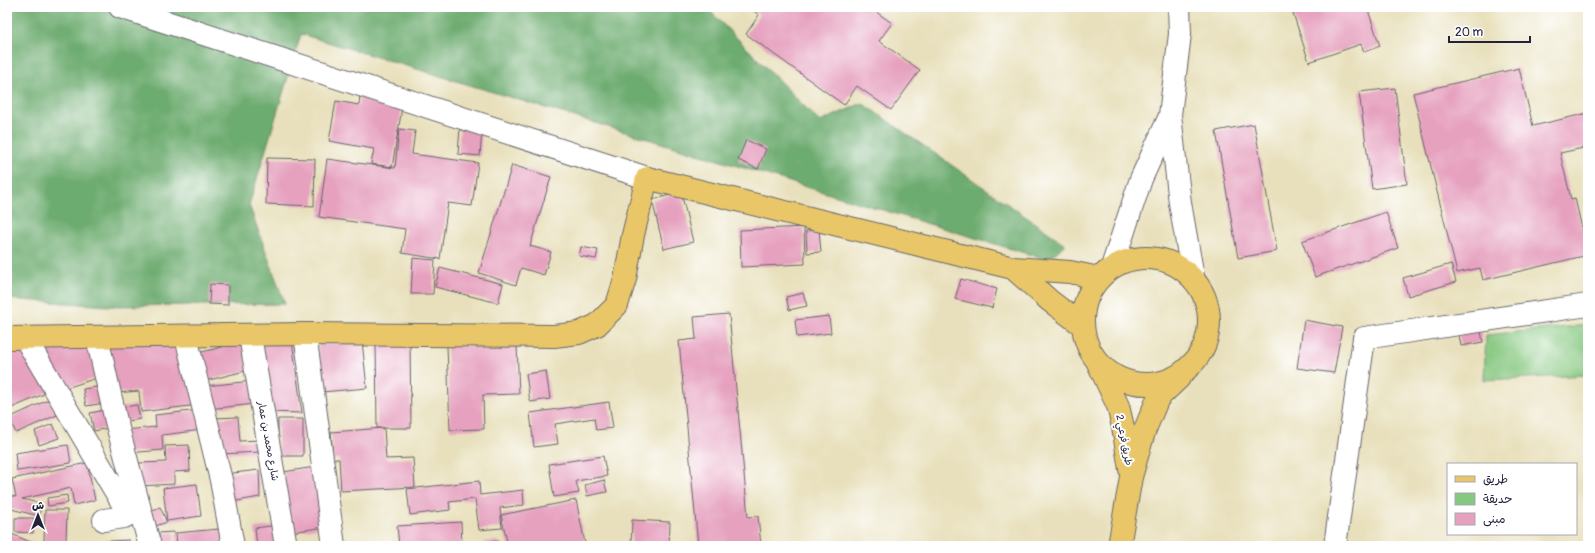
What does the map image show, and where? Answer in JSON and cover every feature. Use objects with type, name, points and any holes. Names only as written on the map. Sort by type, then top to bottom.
[{"type":"main road","points":[[16,338],[186,337],[305,334],[554,336],[579,333],[597,324],[616,305],[625,279],[646,178],[1013,268],[1106,273]]},
{"type":"main road","points":[[1146,257],[1163,259],[1179,266],[1193,277],[1205,295],[1210,316],[1208,338],[1199,357],[1184,372],[1167,381],[1148,384],[1128,382],[1111,374],[1096,360],[1086,344],[1082,324],[1084,308],[1089,292],[1106,273],[1128,260],[1146,257]]},
{"type":"main road","points":[[1013,268],[1050,301],[1082,324]]},
{"type":"main road","name":"طريق فرعي 2","points":[[1096,360],[1118,406],[1131,477]]},
{"type":"main road","name":"طريق فرعي 2","points":[[1119,546],[1131,477],[1144,432],[1158,398],[1184,372]]},
{"type":"street","points":[[120,7],[646,178]]},
{"type":"street","points":[[1179,7],[1180,34],[1170,115],[1180,203],[1193,277]]},
{"type":"street","points":[[1106,273],[1141,179],[1170,115]]},
{"type":"street","points":[[1335,546],[1364,338],[1588,305]]},
{"type":"street","points":[[305,334],[334,546]]},
{"type":"street","name":"شارع محمد بن عمار","points":[[250,336],[286,546]]},
{"type":"street","points":[[186,337],[221,480],[233,546]]},
{"type":"street","points":[[16,338],[127,511],[126,516],[124,517],[104,520]]},
{"type":"street","points":[[97,338],[120,435],[150,546]]},
{"type":"green space","points":[[7,7],[706,7],[820,122],[862,103],[1065,244],[1048,260],[301,34],[249,205],[285,304],[109,306],[7,299]]},
{"type":"green space","points":[[1588,325],[1588,375],[1484,380],[1486,335]]},
{"type":"building","points":[[748,7],[869,7],[892,23],[879,41],[920,70],[891,110],[857,86],[844,105],[746,34],[759,15]]},
{"type":"building","points":[[1291,7],[1346,7],[1347,11],[1358,7],[1367,7],[1380,46],[1364,52],[1361,44],[1309,62]]},
{"type":"building","points":[[1519,68],[1533,126],[1588,113],[1588,147],[1560,153],[1571,199],[1575,198],[1588,255],[1483,280],[1480,268],[1457,273],[1413,93]]},
{"type":"building","points":[[1395,88],[1407,184],[1372,189],[1359,92]]},
{"type":"building","points":[[360,94],[403,102],[392,167],[371,164],[374,149],[329,141],[336,101],[359,105]]},
{"type":"building","points":[[1254,124],[1277,251],[1238,258],[1216,131]]},
{"type":"building","points":[[460,128],[482,130],[480,156],[458,154]]},
{"type":"building","points":[[399,129],[415,131],[412,154],[478,163],[472,206],[448,203],[440,259],[402,253],[405,229],[319,217],[327,159],[395,168]]},
{"type":"building","points":[[746,140],[766,149],[758,169],[738,160]]},
{"type":"building","points":[[267,158],[315,159],[314,206],[266,204]]},
{"type":"building","points":[[512,165],[551,177],[530,246],[551,252],[544,275],[521,268],[516,285],[479,273]]},
{"type":"building","points":[[681,192],[693,242],[664,249],[652,200]]},
{"type":"building","points":[[1386,212],[1398,248],[1315,277],[1302,241]]},
{"type":"building","points":[[804,227],[805,264],[741,267],[740,230]]},
{"type":"building","points":[[819,230],[821,252],[807,253],[806,231]]},
{"type":"building","points":[[581,247],[598,250],[596,259],[579,256]]},
{"type":"building","points":[[413,258],[435,260],[433,294],[411,294]]},
{"type":"building","points":[[1451,264],[1456,282],[1408,296],[1403,278]]},
{"type":"building","points":[[440,268],[503,284],[498,303],[435,287]]},
{"type":"building","points":[[961,279],[997,289],[992,308],[955,299]]},
{"type":"building","points":[[210,284],[228,285],[228,305],[209,304]]},
{"type":"building","points":[[803,293],[807,306],[789,310],[786,297]]},
{"type":"building","points":[[729,314],[748,517],[758,516],[761,546],[698,546],[679,341],[696,339],[694,317]]},
{"type":"building","points":[[829,316],[831,333],[797,337],[795,320]]},
{"type":"building","points":[[1304,320],[1342,327],[1334,373],[1297,368]]},
{"type":"building","points":[[1479,321],[1483,342],[1461,346],[1457,325]]},
{"type":"building","points":[[94,340],[103,376],[63,389],[37,349]]},
{"type":"building","points":[[23,341],[51,391],[7,410],[7,343]]},
{"type":"building","points":[[292,341],[302,413],[267,412],[254,343]]},
{"type":"building","points":[[362,341],[367,388],[322,392],[318,345]]},
{"type":"building","points":[[410,341],[411,428],[377,428],[376,342]]},
{"type":"building","points":[[103,342],[183,345],[198,405],[141,412],[139,391],[116,393]]},
{"type":"building","points":[[242,342],[249,370],[201,382],[194,354]]},
{"type":"building","points":[[517,345],[519,394],[483,395],[484,429],[450,430],[447,346]]},
{"type":"building","points":[[546,371],[550,399],[530,402],[526,374]]},
{"type":"building","points":[[252,381],[255,404],[208,409],[205,386]]},
{"type":"building","points":[[102,386],[105,403],[86,406],[83,389]]},
{"type":"building","points":[[50,399],[57,415],[16,433],[9,418]]},
{"type":"building","points":[[609,402],[613,428],[596,430],[594,418],[555,424],[558,444],[534,447],[530,413]]},
{"type":"building","points":[[137,405],[140,419],[118,423],[116,408]]},
{"type":"building","points":[[105,410],[109,428],[94,431],[90,413]]},
{"type":"building","points":[[200,410],[202,430],[162,435],[163,450],[128,453],[125,430],[156,427],[155,415]]},
{"type":"building","points":[[238,417],[240,441],[260,440],[261,452],[219,454],[214,418]]},
{"type":"building","points":[[278,419],[303,419],[303,456],[278,456]]},
{"type":"building","points":[[53,424],[59,438],[39,445],[35,431]]},
{"type":"building","points":[[384,428],[386,459],[413,458],[415,487],[341,491],[339,459],[333,459],[331,432]]},
{"type":"building","points":[[68,445],[71,463],[17,471],[15,453]]},
{"type":"building","points":[[189,445],[190,471],[174,472],[174,484],[140,486],[139,463],[166,462],[165,446]]},
{"type":"building","points":[[603,456],[607,476],[576,481],[579,493],[554,497],[549,464]]},
{"type":"building","points":[[87,463],[95,500],[74,505],[71,488],[22,499],[42,504],[39,516],[7,508],[7,491],[9,491],[8,495],[16,497],[12,479]]},
{"type":"building","points":[[315,467],[325,527],[292,532],[283,472]]},
{"type":"building","points":[[259,470],[260,497],[231,502],[225,474]]},
{"type":"building","points":[[604,480],[607,492],[587,496],[585,485]]},
{"type":"building","points":[[479,481],[480,495],[523,490],[524,505],[500,508],[502,528],[479,530],[475,499],[449,502],[450,510],[410,515],[407,489]]},
{"type":"building","points":[[197,484],[201,516],[167,521],[163,488]]},
{"type":"building","points":[[67,495],[68,503],[48,506],[47,498]]},
{"type":"building","points":[[576,500],[585,543],[571,546],[508,546],[501,515]]},
{"type":"building","points":[[160,507],[167,522],[150,528],[144,514]]},
{"type":"building","points":[[45,510],[67,510],[66,542],[44,541]]},
{"type":"building","points":[[15,518],[34,518],[33,533],[15,532]]},
{"type":"building","points":[[632,520],[670,522],[669,546],[631,546]]},
{"type":"building","points":[[461,522],[462,546],[399,546],[397,526]]},
{"type":"building","points":[[278,525],[281,546],[257,546],[255,528]]},
{"type":"building","points":[[229,528],[231,546],[177,546],[176,533]]},
{"type":"building","points":[[7,532],[35,544],[34,546],[7,546]]},
{"type":"building","points":[[174,532],[175,546],[158,546],[157,533]]},
{"type":"building","points":[[129,540],[130,546],[47,546],[47,544]]},
{"type":"building","points":[[499,541],[499,546],[484,546],[484,542]]}]
